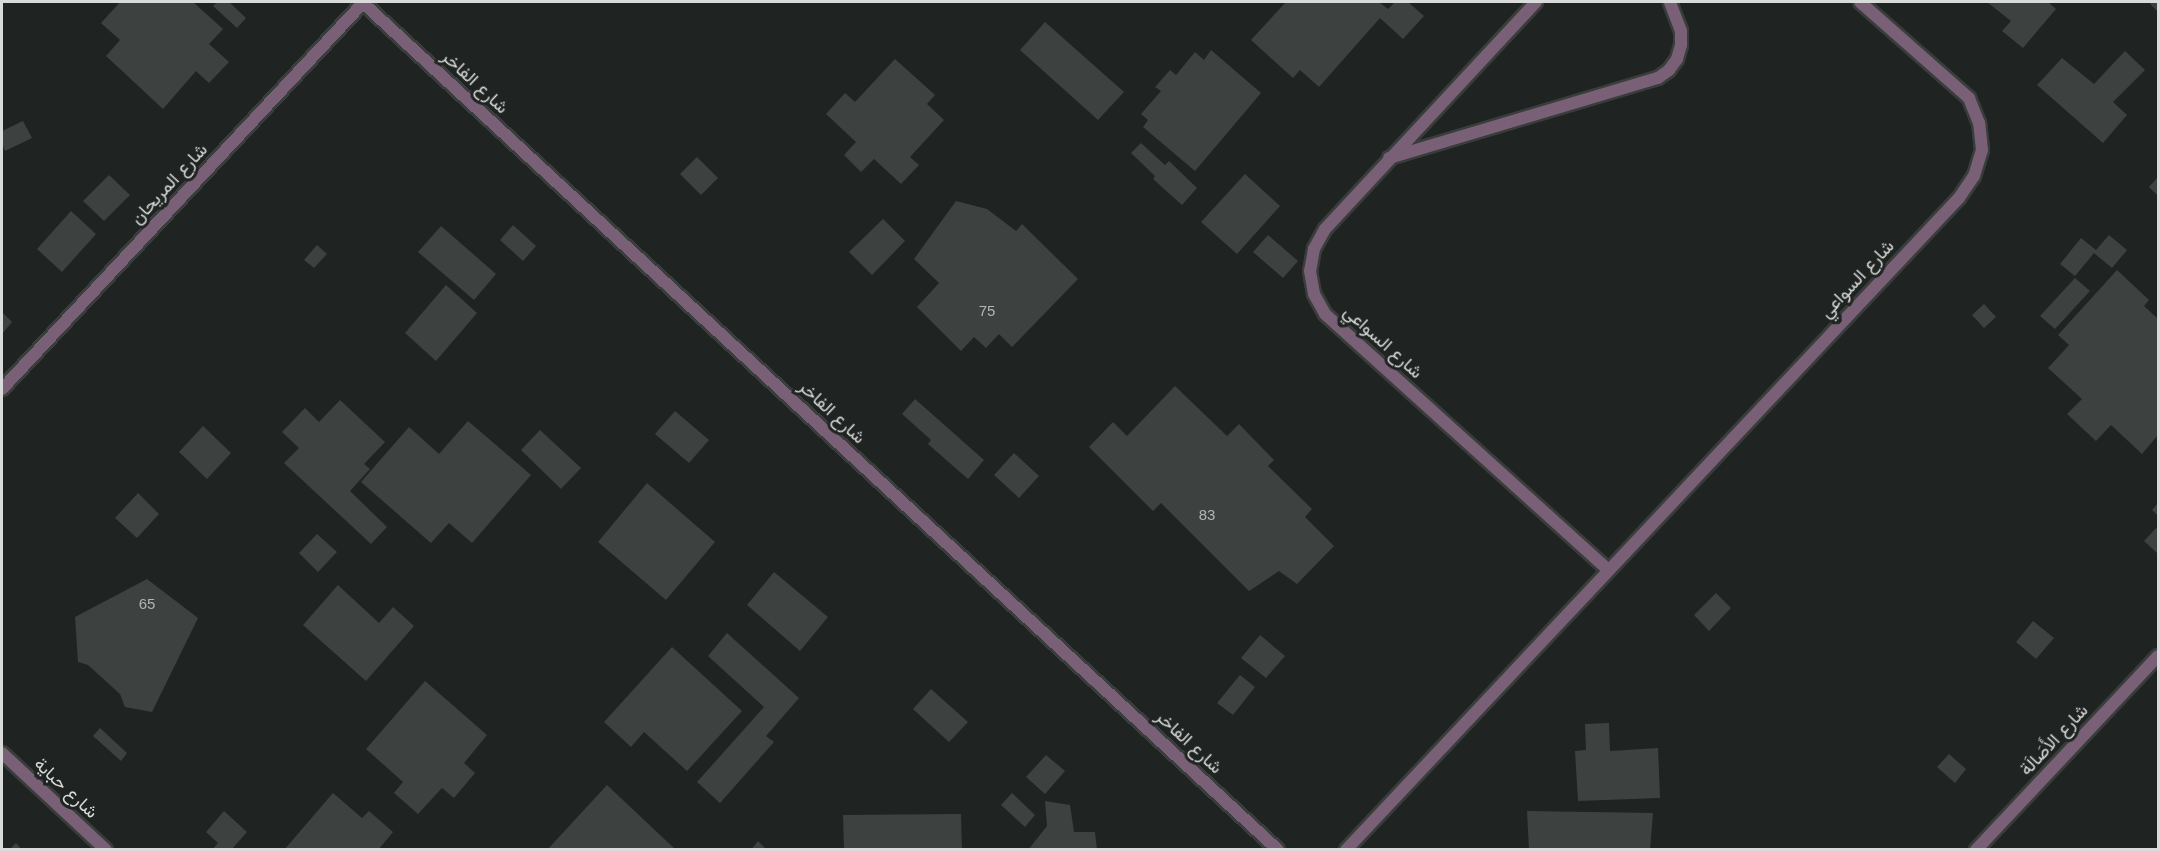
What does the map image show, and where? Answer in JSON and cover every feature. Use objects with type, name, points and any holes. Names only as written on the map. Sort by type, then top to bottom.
[{"type":"street","name":"شارع المريحان","points":[[2,389],[362,2]]},
{"type":"street","name":"شارع الفاخر","points":[[362,2],[1278,849]]},
{"type":"street","name":"شارع السواعي","points":[[1536,2],[1325,229],[1314,249],[1310,271],[1314,294],[1325,314],[1608,568]]},
{"type":"street","points":[[1388,159],[1658,78],[1677,59],[1682,45],[1681,31],[1670,2]]},
{"type":"street","name":"شارع السواعي","points":[[1346,849],[1608,568],[1959,198],[1974,176],[1982,150],[1979,123],[1969,98],[1860,2]]},
{"type":"street","name":"شارع الأَصَالَة","points":[[1976,849],[2158,656]]},
{"type":"street","name":"شارع حباية","points":[[2,753],[106,849]]},
{"type":"building","points":[[120,2],[193,2],[223,29],[209,44],[229,62],[209,83],[196,71],[163,109],[106,56],[120,40],[101,23]]},
{"type":"building","points":[[217,2],[229,2],[246,18],[237,28],[213,6]]},
{"type":"building","points":[[1286,2],[1379,2],[1388,9],[1395,2],[1408,2],[1424,16],[1403,39],[1380,18],[1319,87],[1300,70],[1293,78],[1251,40]]},
{"type":"building","points":[[1987,2],[2048,2],[2056,9],[2023,48],[2002,31],[2011,21]]},
{"type":"building","points":[[2158,2],[2158,12],[2150,4]]},
{"type":"building","points":[[1045,22],[1124,92],[1098,120],[1020,50]]},
{"type":"building","points":[[1211,50],[1261,93],[1195,171],[1143,127],[1148,120],[1141,114],[1161,91],[1155,87],[1170,70],[1176,75],[1195,52],[1204,60]]},
{"type":"building","points":[[2125,51],[2145,70],[2113,102],[2127,115],[2103,143],[2037,85],[2062,58],[2094,84]]},
{"type":"building","points":[[895,59],[935,95],[927,104],[944,120],[910,157],[919,165],[901,184],[874,159],[861,172],[844,155],[856,142],[826,114],[845,93],[855,102]]},
{"type":"building","points":[[23,121],[32,138],[5,151],[2,144],[2,131]]},
{"type":"building","points":[[1141,143],[1165,165],[1169,161],[1197,188],[1182,205],[1153,179],[1155,176],[1131,153]]},
{"type":"building","points":[[697,157],[718,178],[701,195],[680,174]]},
{"type":"building","points":[[1245,174],[1280,206],[1237,254],[1201,222]]},
{"type":"building","points":[[109,175],[130,195],[104,221],[83,201]]},
{"type":"building","points":[[2158,177],[2158,196],[2149,187]]},
{"type":"building","points":[[956,201],[987,209],[1016,231],[1022,224],[1078,279],[1012,347],[999,334],[986,348],[974,337],[961,351],[917,307],[939,283],[914,259]]},
{"type":"building","points":[[71,211],[96,234],[62,272],[37,249]]},
{"type":"building","points":[[883,219],[905,241],[872,275],[849,252]]},
{"type":"building","points":[[513,225],[536,246],[523,261],[500,240]]},
{"type":"building","points":[[441,226],[496,274],[474,300],[418,252]]},
{"type":"building","points":[[1268,235],[1298,261],[1283,278],[1253,252]]},
{"type":"building","points":[[2109,235],[2127,250],[2112,268],[2094,253],[2075,276],[2060,264],[2081,238],[2096,250]]},
{"type":"building","points":[[317,245],[327,254],[314,268],[304,260]]},
{"type":"building","points":[[2117,270],[2149,300],[2144,306],[2158,319],[2158,435],[2142,454],[2111,425],[2096,441],[2067,414],[2082,399],[2048,368],[2069,345],[2058,335]]},
{"type":"building","points":[[2075,278],[2090,291],[2055,329],[2040,316]]},
{"type":"building","points":[[446,285],[477,313],[436,361],[405,333]]},
{"type":"building","points":[[1984,304],[1996,317],[1984,328],[1972,315]]},
{"type":"building","points":[[2,312],[12,322],[2,334]]},
{"type":"building","points":[[1175,386],[1227,436],[1239,424],[1274,460],[1268,466],[1312,509],[1305,517],[1334,546],[1297,584],[1279,571],[1249,591],[1161,503],[1153,511],[1089,447],[1113,422],[1127,436]]},
{"type":"building","points":[[915,399],[984,460],[968,479],[928,444],[931,440],[902,414]]},
{"type":"building","points":[[340,400],[385,442],[364,464],[370,469],[350,491],[387,527],[371,544],[284,463],[299,448],[282,432],[305,408],[319,422]]},
{"type":"building","points":[[675,411],[709,440],[689,463],[655,434]]},
{"type":"building","points":[[468,421],[531,475],[472,543],[449,523],[431,543],[361,482],[409,427],[439,454]]},
{"type":"building","points":[[203,426],[231,453],[207,479],[179,452]]},
{"type":"building","points":[[540,430],[581,468],[561,489],[521,450]]},
{"type":"building","points":[[1014,453],[1039,476],[1019,498],[994,475]]},
{"type":"building","points":[[647,483],[715,542],[666,600],[598,542]]},
{"type":"building","points":[[138,493],[159,514],[137,538],[115,518]]},
{"type":"building","points":[[2158,503],[2158,516],[2152,510]]},
{"type":"building","points":[[2156,528],[2158,530],[2158,554],[2144,541]]},
{"type":"building","points":[[317,534],[337,552],[318,572],[299,553]]},
{"type":"building","points":[[774,572],[828,617],[800,651],[747,605]]},
{"type":"building","points":[[147,579],[198,618],[152,712],[125,707],[120,694],[88,665],[78,662],[75,617]]},
{"type":"building","points":[[338,585],[379,623],[393,607],[414,626],[366,681],[303,625]]},
{"type":"building","points":[[1716,593],[1731,608],[1709,631],[1694,615]]},
{"type":"building","points":[[2033,621],[2054,638],[2036,659],[2016,642]]},
{"type":"building","points":[[727,633],[799,698],[766,736],[774,742],[720,803],[697,782],[764,707],[708,656]]},
{"type":"building","points":[[1260,635],[1285,656],[1266,678],[1241,658]]},
{"type":"building","points":[[672,647],[742,711],[687,771],[644,732],[631,747],[604,722]]},
{"type":"building","points":[[1240,675],[1255,687],[1233,715],[1217,703]]},
{"type":"building","points":[[425,681],[487,735],[464,763],[475,773],[454,798],[442,788],[418,814],[394,793],[403,782],[366,749]]},
{"type":"building","points":[[931,689],[968,722],[949,742],[913,709]]},
{"type":"building","points":[[1609,723],[1610,751],[1658,748],[1660,798],[1578,801],[1575,751],[1586,750],[1585,724]]},
{"type":"building","points":[[100,728],[127,753],[121,761],[93,736]]},
{"type":"building","points":[[1949,754],[1966,769],[1955,783],[1937,767]]},
{"type":"building","points":[[1046,755],[1065,771],[1045,794],[1026,777]]},
{"type":"building","points":[[607,785],[676,850],[547,850]]},
{"type":"building","points":[[333,793],[362,818],[369,811],[393,832],[378,850],[284,850]]},
{"type":"building","points":[[1012,793],[1035,815],[1025,827],[1001,805]]},
{"type":"building","points":[[1045,801],[1070,805],[1074,832],[1095,832],[1097,850],[1028,850],[1047,826]]},
{"type":"building","points":[[224,811],[247,832],[231,850],[212,850],[218,843],[206,832]]},
{"type":"building","points":[[1527,811],[1653,813],[1650,850],[1529,850]]},
{"type":"building","points":[[961,814],[962,850],[844,850],[843,815]]},
{"type":"building","points":[[758,841],[767,850],[751,850]]},
{"type":"building","points":[[16,843],[22,850],[9,850]]}]
